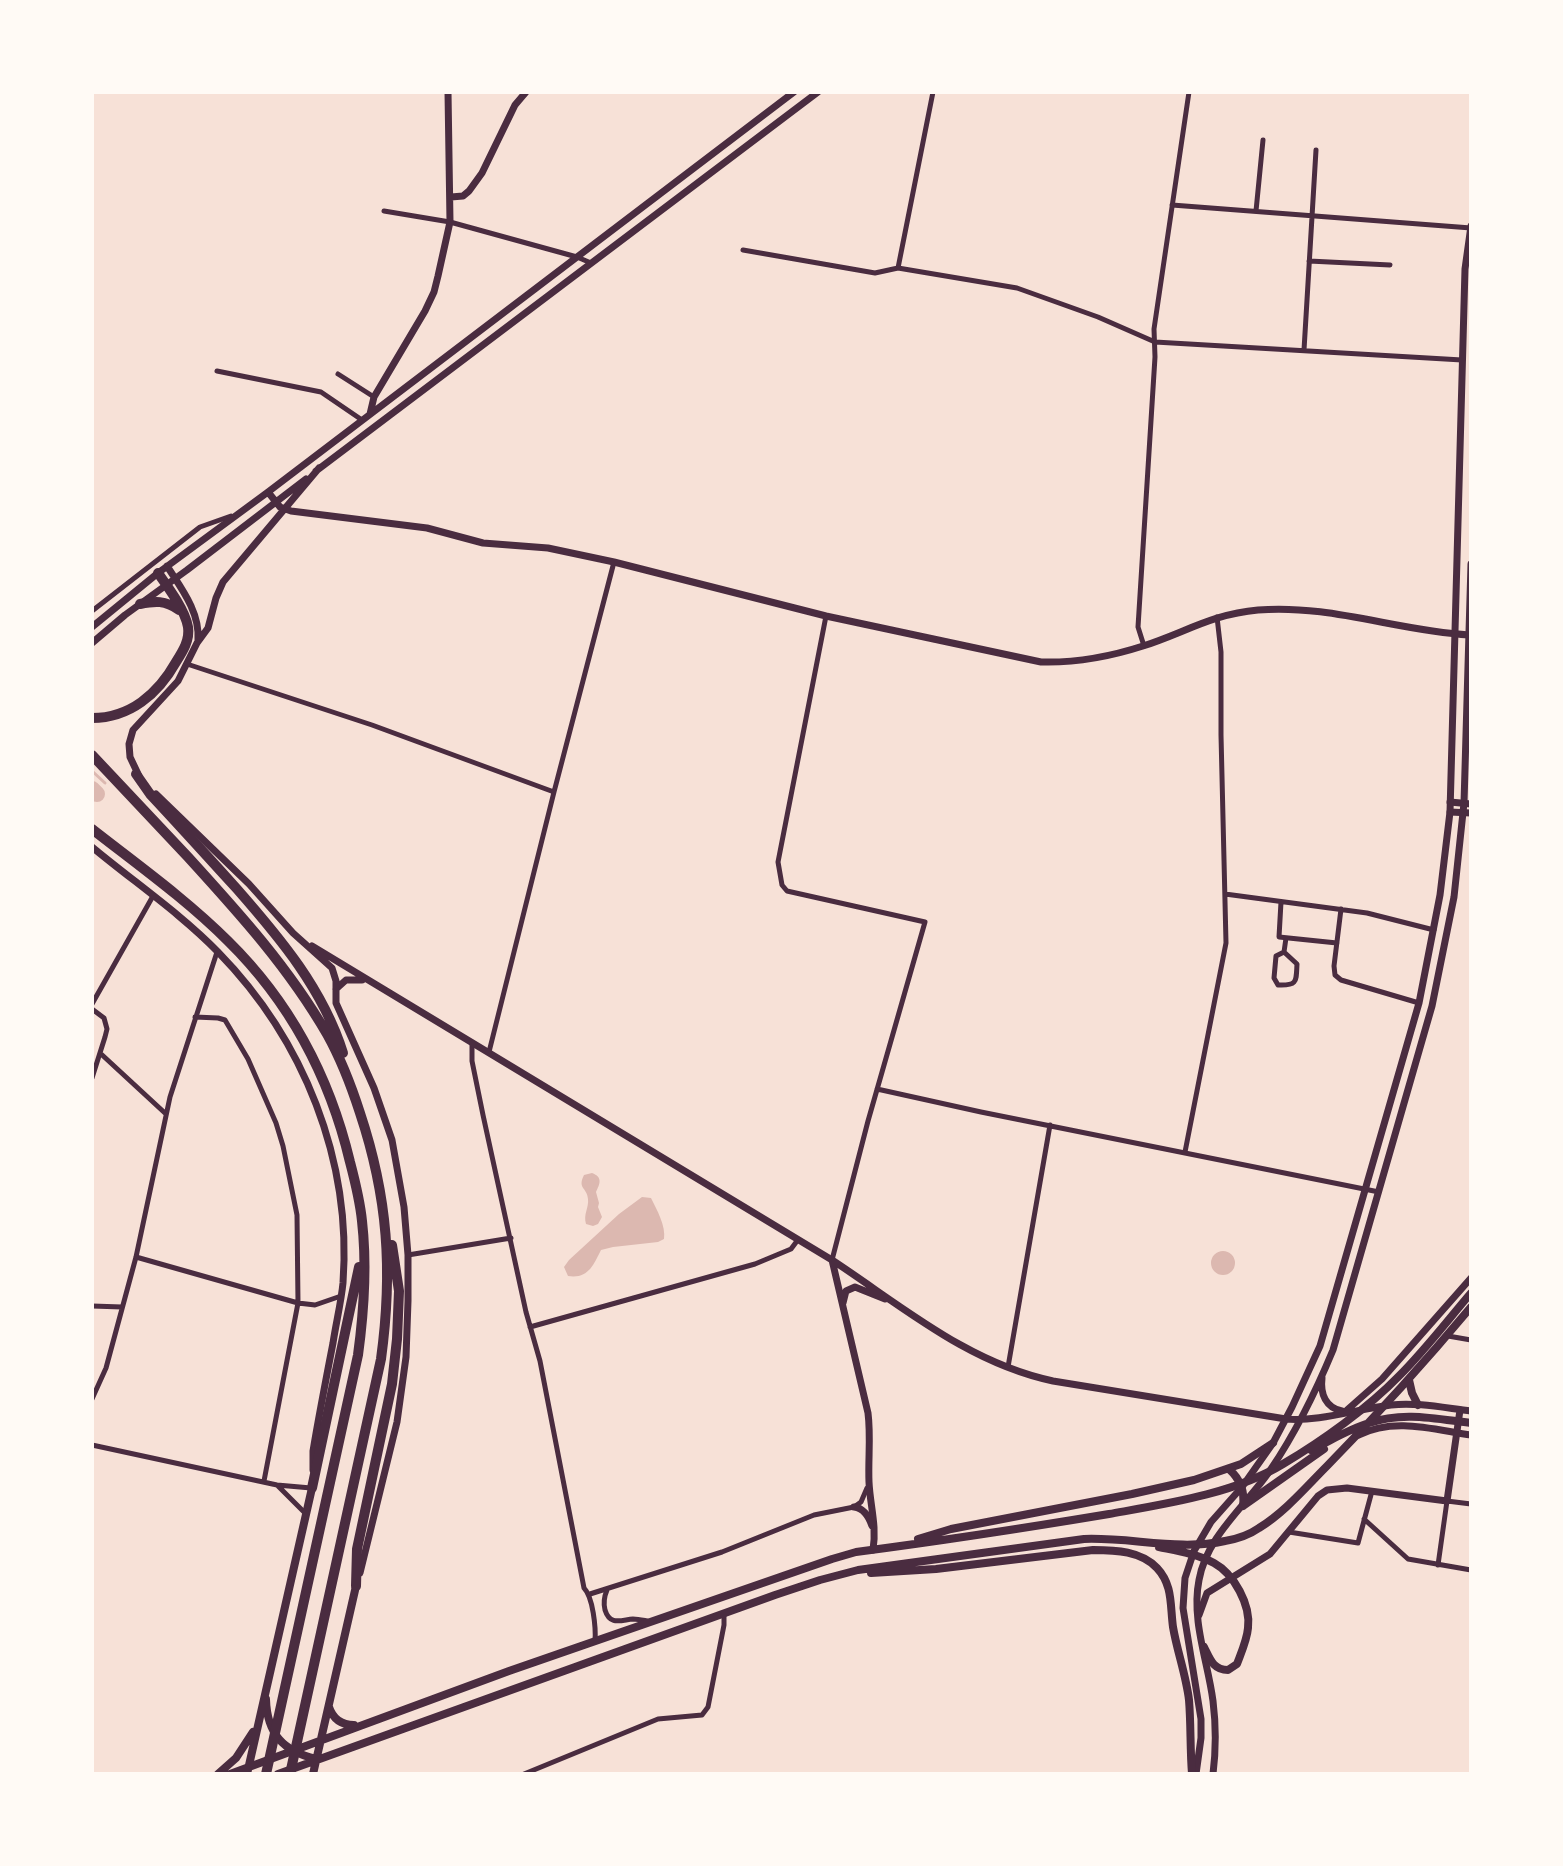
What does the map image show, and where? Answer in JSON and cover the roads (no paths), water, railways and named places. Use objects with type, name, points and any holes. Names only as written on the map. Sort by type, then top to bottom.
[{"type":"highway","points":[[92,718],[110,717],[136,707],[150,696],[167,678],[187,640],[187,624],[171,582],[162,569]]},
{"type":"highway","points":[[140,604],[157,601],[181,611]]},
{"type":"highway","points":[[92,755],[225,897],[268,948],[303,995],[349,1078]]},
{"type":"highway","points":[[136,774],[150,794],[264,920],[313,987],[332,1020],[373,1157],[399,1291],[392,1384],[357,1549],[356,1586]]},
{"type":"highway","points":[[92,829],[213,926],[265,982],[308,1046],[323,1077],[358,1195],[364,1241],[360,1344],[266,1774]]},
{"type":"highway","points":[[290,1774],[370,1413],[384,1336],[388,1264],[385,1215]]},
{"type":"highway","points":[[312,1488],[364,1241]]},
{"type":"main road","points":[[1283,1465],[1381,1394],[1471,1293]]},
{"type":"main road","points":[[230,1774],[261,1766],[280,1774],[839,1575],[911,1562],[1097,1538],[1204,1544],[1247,1535],[1278,1514],[1351,1442],[1471,1307]]},
{"type":"main road","points":[[1409,1380],[1418,1405]]},
{"type":"main road","points":[[1243,1506],[1383,1406]]},
{"type":"main road","points":[[248,1770],[363,1724],[832,1559],[1168,1503],[1230,1487],[1375,1421],[1411,1416],[1471,1423]]},
{"type":"main road","points":[[898,1546],[951,1529],[1194,1480],[1249,1460],[1273,1443]]},
{"type":"main road","points":[[1229,1469],[1242,1487],[1243,1506]]},
{"type":"main road","points":[[248,1770],[312,1488]]},
{"type":"main road","points":[[1134,1541],[1199,1557],[1228,1575],[1241,1596],[1248,1620],[1247,1635],[1237,1664],[1228,1670],[1218,1668],[1213,1665],[1204,1647]]},
{"type":"main road","points":[[839,1575],[936,1569],[1093,1550],[1126,1552],[1148,1561],[1162,1574],[1170,1593],[1173,1626],[1189,1698],[1194,1774]]},
{"type":"main road","points":[[313,1774],[356,1586]]},
{"type":"main road","points":[[268,1679],[266,1705],[273,1732],[292,1751],[317,1759]]},
{"type":"main road","points":[[329,1707],[341,1723],[363,1724]]},
{"type":"main road","points":[[218,1774],[236,1758],[259,1721]]},
{"type":"street","points":[[370,414],[374,397],[434,292],[450,222],[448,92]]},
{"type":"street","points":[[451,197],[463,196],[482,173],[515,105],[526,92]]},
{"type":"street","points":[[92,627],[162,569],[577,257],[785,95],[794,92]]},
{"type":"street","points":[[92,643],[818,92]]},
{"type":"street","points":[[898,268],[933,92]]},
{"type":"street","points":[[1144,646],[1138,627],[1154,329],[1189,92]]},
{"type":"street","points":[[1256,211],[1263,140]]},
{"type":"street","points":[[1304,350],[1316,150]]},
{"type":"street","points":[[1172,205],[1471,227],[1465,264],[1450,812],[1434,930],[1419,1003],[1320,1346],[1273,1443],[1242,1487],[1211,1522],[1189,1563],[1183,1608],[1201,1719],[1194,1774]]},
{"type":"street","points":[[384,211],[450,222],[591,263]]},
{"type":"street","points":[[743,250],[875,273],[898,268],[1017,288],[1098,317],[1155,342],[1463,360]]},
{"type":"street","points":[[1309,261],[1390,265]]},
{"type":"street","points":[[217,371],[321,392],[362,420]]},
{"type":"street","points":[[338,374],[374,397]]},
{"type":"street","points":[[370,414],[378,423]]},
{"type":"street","points":[[319,468],[223,582],[208,628],[172,688],[133,730],[129,753],[136,774],[249,884],[293,933],[332,968],[336,976],[336,1003],[374,1088],[392,1140],[404,1207],[408,1255],[404,1377],[397,1422],[356,1586]]},
{"type":"street","points":[[268,492],[285,510],[427,528],[483,543],[548,548],[826,616],[1041,662],[1091,659],[1144,646],[1217,617],[1258,610],[1303,610],[1469,635]]},
{"type":"street","points":[[92,600],[95,609],[200,527],[236,515]]},
{"type":"street","points":[[489,1052],[614,562]]},
{"type":"street","points":[[1213,1774],[1215,1719],[1196,1594],[1201,1568],[1222,1529],[1272,1469],[1322,1376],[1340,1325],[1432,1006],[1454,897],[1467,808],[1471,564]]},
{"type":"street","points":[[171,582],[185,593],[195,616],[197,643]]},
{"type":"street","points":[[826,616],[778,866],[782,885],[787,891],[925,922],[832,1260],[868,1413],[869,1484],[876,1536],[873,1550]]},
{"type":"street","points":[[1185,1152],[1226,943],[1221,652],[1217,617]]},
{"type":"street","points":[[187,664],[372,725],[554,792]]},
{"type":"street","points":[[1450,802],[1467,808]]},
{"type":"street","points":[[1450,812],[1467,808]]},
{"type":"street","points":[[92,847],[217,951],[252,991],[284,1037],[322,1120],[336,1168],[344,1250],[341,1296],[313,1451],[312,1488],[277,1485],[92,1445]]},
{"type":"street","points":[[1225,894],[1367,913],[1434,930]]},
{"type":"street","points":[[92,1078],[107,1029],[104,1018],[92,1007],[153,896]]},
{"type":"street","points":[[1281,902],[1279,937],[1337,943]]},
{"type":"street","points":[[1341,909],[1335,975],[1341,980],[1419,1003]]},
{"type":"street","points":[[293,933],[832,1260],[876,1289],[887,1300]]},
{"type":"street","points":[[1284,952],[1286,938]]},
{"type":"street","points":[[92,1399],[106,1368],[136,1257],[166,1114],[217,951]]},
{"type":"street","points":[[1284,952],[1297,964],[1296,979],[1288,986],[1278,985],[1274,978],[1276,956],[1284,952]]},
{"type":"street","points":[[336,989],[346,980],[368,981]]},
{"type":"street","points":[[195,1017],[218,1018],[227,1023],[256,1075],[283,1146],[297,1215],[298,1303],[264,1481]]},
{"type":"street","points":[[472,1042],[472,1061],[549,1404],[584,1588],[590,1594],[595,1642]]},
{"type":"street","points":[[100,1053],[166,1114]]},
{"type":"street","points":[[877,1089],[1379,1192]]},
{"type":"street","points":[[1008,1368],[1050,1125]]},
{"type":"street","points":[[408,1255],[511,1238]]},
{"type":"street","points":[[530,1327],[755,1264],[791,1249],[797,1241]]},
{"type":"street","points":[[136,1257],[298,1303],[315,1305],[341,1296]]},
{"type":"street","points":[[1344,1412],[1382,1379],[1471,1278]]},
{"type":"street","points":[[842,1305],[846,1291],[855,1287],[887,1300],[961,1346],[1008,1368],[1036,1378],[1070,1384],[1300,1420],[1383,1406],[1418,1405],[1471,1411]]},
{"type":"street","points":[[92,1306],[122,1307]]},
{"type":"street","points":[[1447,1335],[1471,1340]]},
{"type":"street","points":[[1322,1376],[1321,1385],[1327,1403],[1333,1409],[1344,1412]]},
{"type":"street","points":[[1438,1565],[1460,1410]]},
{"type":"street","points":[[1351,1442],[1366,1432],[1404,1425],[1471,1435]]},
{"type":"street","points":[[854,1507],[863,1499],[869,1484]]},
{"type":"street","points":[[277,1485],[306,1514]]},
{"type":"street","points":[[1198,1617],[1209,1590],[1270,1554],[1322,1492],[1340,1488],[1471,1504]]},
{"type":"street","points":[[1289,1532],[1358,1543],[1372,1491]]},
{"type":"street","points":[[590,1594],[722,1552],[814,1515],[860,1508],[866,1513],[876,1536]]},
{"type":"street","points":[[1364,1519],[1408,1559],[1471,1570]]},
{"type":"street","points":[[608,1589],[604,1603],[610,1619],[616,1622],[636,1619],[652,1622]]},
{"type":"street","points":[[524,1774],[658,1719],[702,1715],[708,1707],[724,1614]]},
{"type":"waterway","points":[[92,771],[105,783]]},
{"type":"waterway","points":[[92,789],[97,794]]}]
